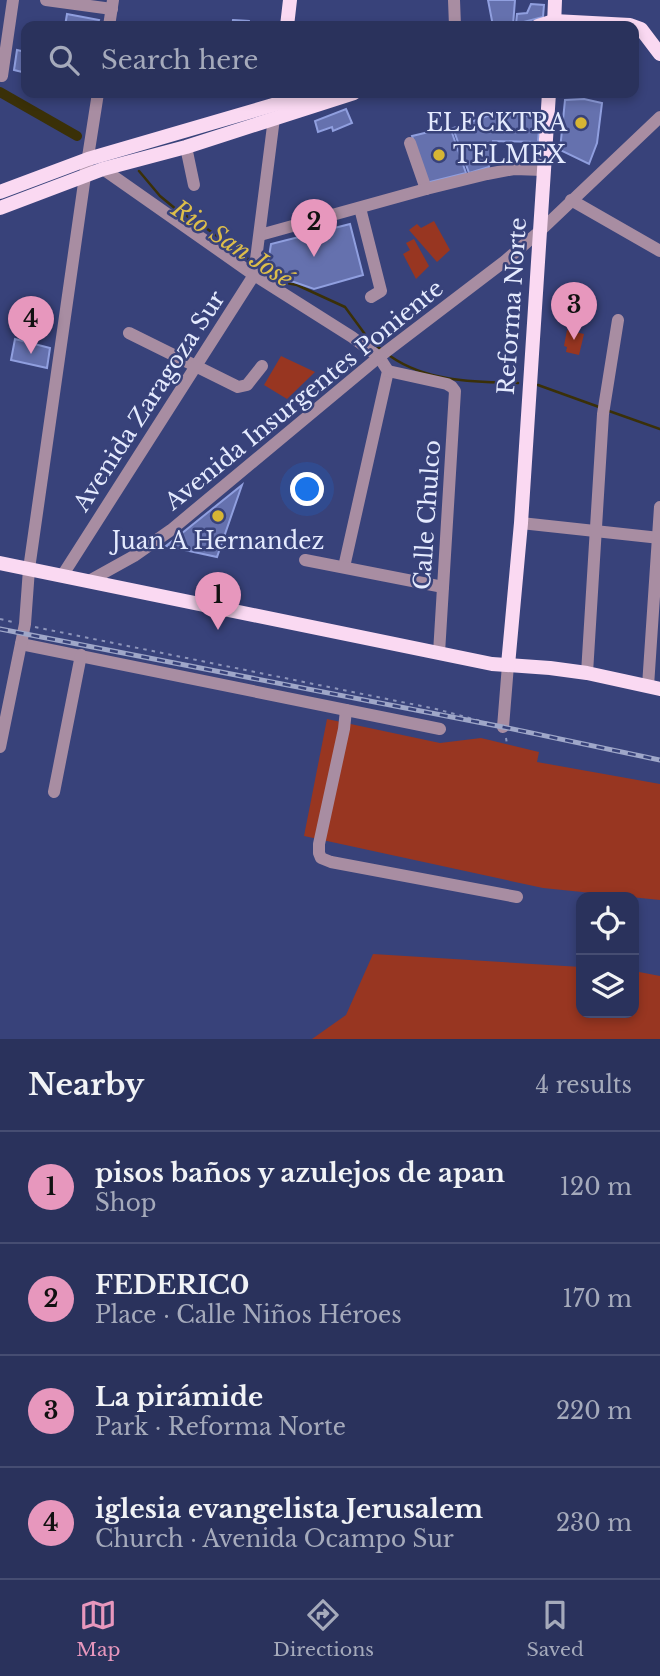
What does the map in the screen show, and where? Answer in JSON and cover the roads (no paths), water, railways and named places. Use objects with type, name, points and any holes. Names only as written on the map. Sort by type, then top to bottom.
[{"type":"main road","points":[[288,21],[290,0]]},
{"type":"main road","points":[[554,21],[555,0]]},
{"type":"main road","points":[[639,28],[660,54]]},
{"type":"main road","points":[[639,42],[660,61]]},
{"type":"main road","points":[[0,192],[88,159],[298,98]]},
{"type":"main road","points":[[0,208],[103,169],[186,147],[276,105],[322,98]]},
{"type":"main road","name":"Reforma Norte","points":[[508,665],[521,523],[549,98]]},
{"type":"main road","points":[[0,563],[492,664],[587,673],[654,687]]},
{"type":"street","points":[[2,76],[13,0]]},
{"type":"street","points":[[46,0],[113,4]]},
{"type":"street","points":[[454,0],[455,21]]},
{"type":"street","points":[[0,747],[24,624],[29,569],[97,98]]},
{"type":"street","name":"Avenida Zaragoza Sur","points":[[62,576],[255,271],[276,105]]},
{"type":"street","name":"Avenida Insurgentes Poniente","points":[[89,581],[134,556],[171,530],[384,353],[505,261],[660,117]]},
{"type":"street","points":[[410,144],[426,189]]},
{"type":"street","points":[[186,147],[194,185]]},
{"type":"street","points":[[103,169],[352,337],[384,353],[388,371],[344,567]]},
{"type":"street","points":[[260,235],[426,189],[514,169],[544,170]]},
{"type":"street","points":[[571,200],[660,251]]},
{"type":"street","points":[[360,208],[376,293]]},
{"type":"street","points":[[587,673],[603,414],[618,320]]},
{"type":"street","points":[[129,333],[238,387],[247,385],[262,366]]},
{"type":"street","name":"Calle Chulco","points":[[388,371],[447,384],[455,391],[439,653]]},
{"type":"street","points":[[654,687],[660,507]]},
{"type":"street","points":[[521,523],[659,538]]},
{"type":"street","points":[[305,560],[443,587]]},
{"type":"street","points":[[21,644],[440,729]]},
{"type":"street","points":[[54,792],[81,655]]},
{"type":"street","points":[[503,727],[508,665]]},
{"type":"street","points":[[346,710],[321,831],[318,853],[321,859],[517,897]]},
{"type":"waterway","name":"Rio San José","points":[[0,92],[77,136]]},
{"type":"waterway","name":"Rio San José","points":[[139,171],[160,196],[177,210],[252,262]]},
{"type":"waterway","name":"Rio San José","points":[[261,268],[282,282],[297,285],[345,307],[370,341],[382,350]]},
{"type":"waterway","name":"Rio San José","points":[[390,356],[404,365],[435,376],[468,381],[518,383]]},
{"type":"waterway","name":"Rio San José","points":[[538,385],[599,407]]},
{"type":"waterway","name":"Rio San José","points":[[609,411],[660,429]]},
{"type":"railway","points":[[0,629],[660,760]]},
{"type":"place","name":"ELECKTRA","points":[[581,123]]},
{"type":"place","name":"TELMEX","points":[[439,155]]},
{"type":"place","name":"FEDERIC0","points":[[314,257]]},
{"type":"place","name":"La pirámide","points":[[574,340]]},
{"type":"place","name":"iglesia evangelista Jerusalem","points":[[31,354]]},
{"type":"place","name":"Juan A Hernandez","points":[[218,516]]},
{"type":"place","name":"pisos baños y azulejos de apan","points":[[218,630]]}]
